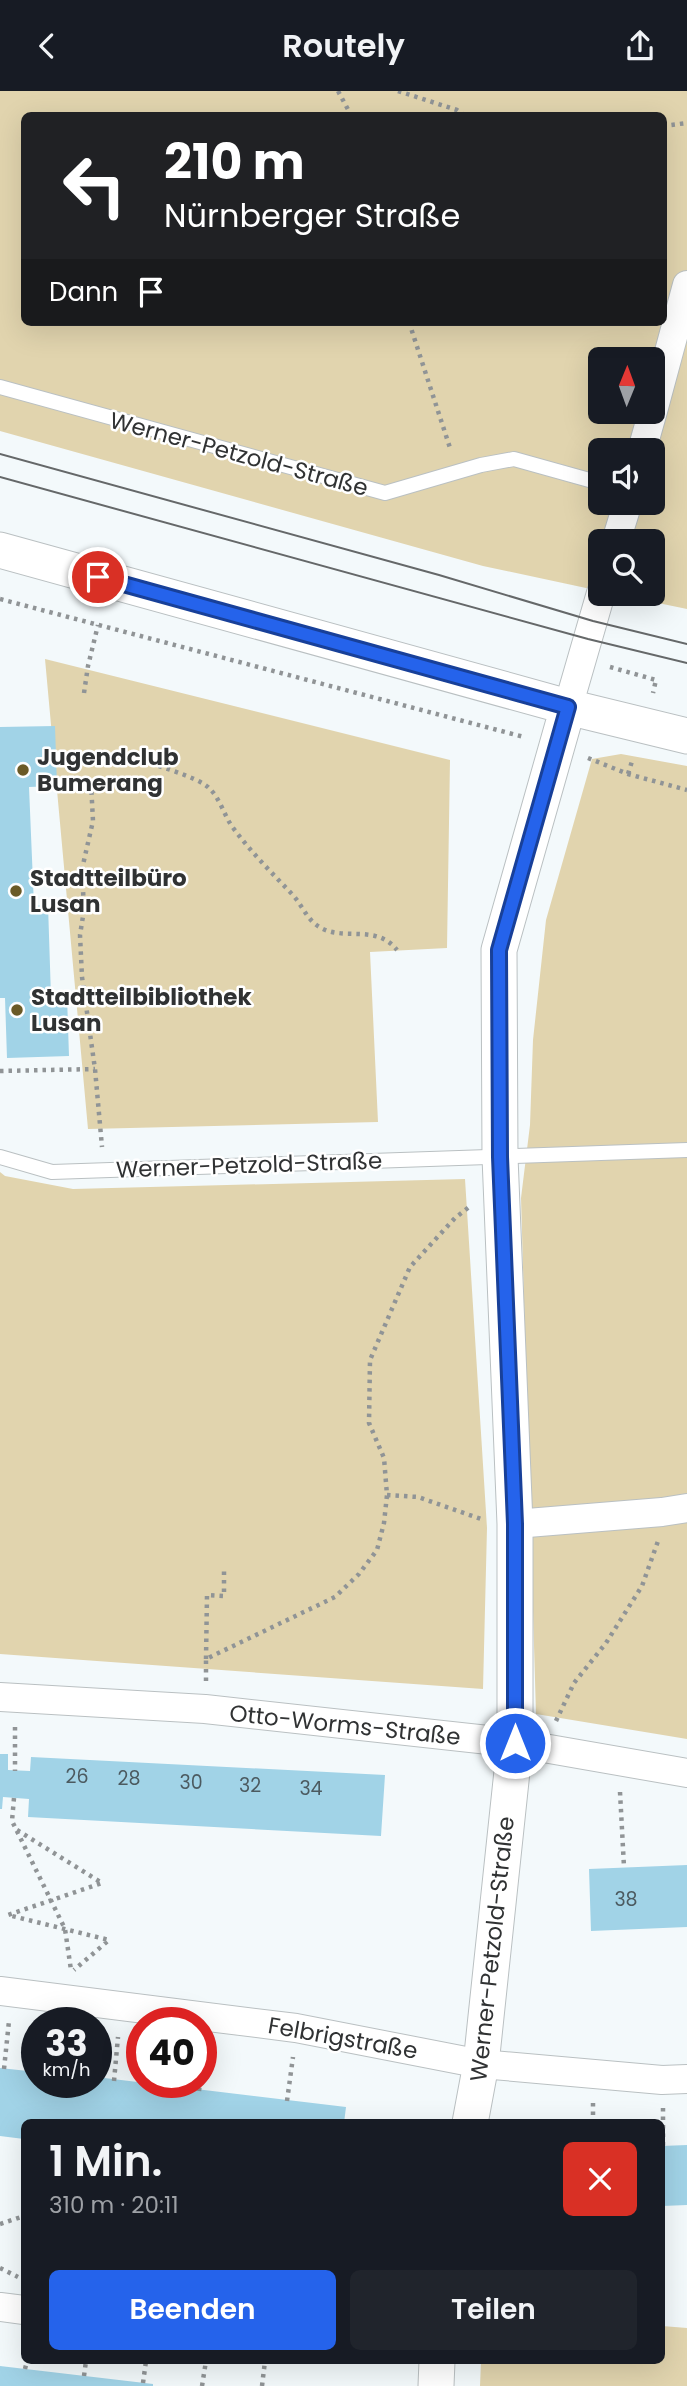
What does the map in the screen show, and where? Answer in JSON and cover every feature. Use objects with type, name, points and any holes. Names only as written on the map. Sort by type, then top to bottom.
[{"type":"street","points":[[665,367],[687,285]]},
{"type":"street","points":[[0,550],[568,707],[687,736]]},
{"type":"street","name":"Werner-Petzold-Straße","points":[[471,2119],[530,1745],[515,1524],[501,1169],[499,950],[597,606]]},
{"type":"street","points":[[515,1524],[674,1510]]},
{"type":"street","name":"Otto-Worms-Straße","points":[[7,1697],[205,1709],[530,1745],[687,1773]]},
{"type":"street","name":"Felbrigstraße","points":[[6,1991],[296,2028],[481,2064],[662,2080],[687,2079]]},
{"type":"street","points":[[0,2307],[21,2310]]},
{"type":"street","points":[[436,2386],[437,2364]]},
{"type":"lane","name":"Werner-Petzold-Straße","points":[[0,387],[385,493],[481,465],[514,459],[588,480]]},
{"type":"lane","name":"Werner-Petzold-Straße","points":[[0,1157],[52,1172],[104,1169],[501,1169],[687,1150]]},
{"type":"path","points":[[338,91],[349,112]]},
{"type":"path","points":[[398,91],[460,112]]},
{"type":"path","points":[[667,126],[687,123]]},
{"type":"path","points":[[410,326],[457,472]]},
{"type":"path","points":[[411,330],[414,326]]},
{"type":"path","points":[[0,599],[558,746],[628,774],[687,790]]},
{"type":"path","points":[[84,693],[98,625]]},
{"type":"path","points":[[134,759],[160,765],[209,787],[231,825],[266,869],[293,895],[313,923],[327,932],[373,935],[389,940],[397,950]]},
{"type":"path","points":[[91,783],[93,821],[82,869],[84,910],[80,935],[82,977],[95,1069],[104,1169]]},
{"type":"path","points":[[0,1071],[95,1069]]},
{"type":"path","points":[[206,1659],[335,1597],[359,1574],[377,1550],[387,1496],[384,1458],[369,1423],[370,1360],[410,1267],[501,1169]]},
{"type":"path","points":[[387,1496],[418,1497],[494,1524],[515,1524]]},
{"type":"path","points":[[530,1745],[606,1643],[642,1585],[674,1510]]},
{"type":"path","points":[[205,1709],[207,1595],[224,1596],[224,1569]]},
{"type":"path","points":[[7,1697],[15,1771]]},
{"type":"path","points":[[619,1763],[624,1867]]},
{"type":"path","points":[[13,1798],[12,1821],[65,1929]]},
{"type":"path","points":[[17,1830],[102,1883],[8,1915],[109,1940],[71,1973]]},
{"type":"path","points":[[4,2069],[6,1991]]},
{"type":"path","points":[[114,2081],[122,2005]]},
{"type":"path","points":[[287,2101],[296,2028]]},
{"type":"path","points":[[0,2224],[21,2217]]},
{"type":"path","points":[[0,2268],[21,2279]]},
{"type":"path","points":[[25,2369],[26,2364]]},
{"type":"path","points":[[84,2376],[86,2364]]},
{"type":"path","points":[[143,2383],[146,2364]]},
{"type":"path","points":[[202,2386],[206,2364]]},
{"type":"path","points":[[262,2386],[265,2364]]},
{"type":"shaded area","points":[[0,91],[687,91],[687,609],[665,604],[665,529],[588,529],[588,588],[483,566],[0,431]]},
{"type":"shaded area","points":[[45,659],[450,760],[447,948],[370,952],[378,1122],[88,1129]]},
{"type":"shaded area","points":[[621,754],[687,766],[687,1739],[536,1714],[521,1198],[530,1125],[533,1040],[546,920],[592,759]]},
{"type":"shaded area","points":[[0,1172],[5,1176],[73,1189],[465,1179],[487,1528],[483,1689],[0,1654]]},
{"type":"shaded area","points":[[665,2326],[687,2328],[687,2386],[480,2386],[481,2364],[665,2364]]},
{"type":"building","name":"Stadtteilbüro Lusan","points":[[55,726],[57,786],[29,787],[34,906],[48,905],[51,997],[67,996],[69,1056],[7,1058],[5,998],[0,998],[0,727]]},
{"type":"building","points":[[0,1754],[8,1754],[8,1770],[30,1771],[31,1757],[385,1775],[381,1836],[28,1817],[29,1799],[3,1797],[0,1809]]},
{"type":"building","points":[[687,1865],[687,1927],[591,1931],[589,1869]]},
{"type":"building","points":[[0,2068],[21,2070],[21,2098],[112,2098],[112,2079],[126,2081],[126,2098],[217,2098],[217,2092],[346,2107],[344,2119],[21,2119],[21,2139],[0,2136]]},
{"type":"building","points":[[687,2145],[687,2205],[665,2206],[665,2146]]},
{"type":"building","points":[[0,2366],[153,2384],[153,2386],[0,2386]]},
{"type":"tram line","points":[[0,454],[439,575],[593,621],[687,644]]},
{"type":"tram line","points":[[0,477],[588,639],[687,663]]},
{"type":"place","name":"Jugendclub Bumerang","points":[[23,770]]},
{"type":"place","name":"Stadtteilbüro Lusan","points":[[16,891]]},
{"type":"place","name":"Stadtteilbibliothek Lusan","points":[[17,1010]]},
{"type":"route","points":[[98,577],[568,707],[499,950],[500,1157],[515,1524],[515,1743]]}]
